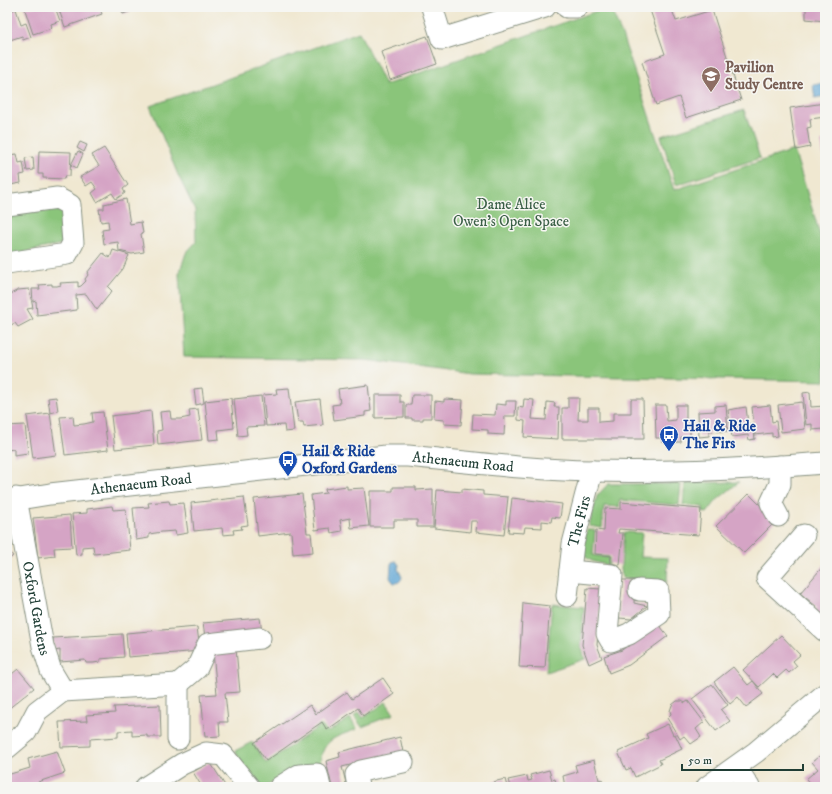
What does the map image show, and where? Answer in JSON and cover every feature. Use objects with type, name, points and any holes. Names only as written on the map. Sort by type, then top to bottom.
[{"type":"street","points":[[432,7],[442,39],[545,7]]},
{"type":"street","points":[[567,7],[577,7]]},
{"type":"street","points":[[7,205],[57,198],[70,205],[73,243],[67,254],[7,263]]},
{"type":"street","name":"Athenaeum Road","points":[[11,500],[386,456],[408,456],[549,469],[592,471],[682,470],[825,463]]},
{"type":"street","points":[[778,516],[771,503],[780,484],[780,466]]},
{"type":"street","name":"The Firs","points":[[567,596],[573,544],[592,471]]},
{"type":"street","name":"Oxford Gardens","points":[[11,500],[43,646],[51,671],[62,691]]},
{"type":"street","points":[[804,535],[767,578],[825,631]]},
{"type":"street","points":[[570,570],[612,575],[607,634],[611,641],[629,634],[659,614],[658,591],[639,590]]},
{"type":"street","points":[[7,748],[26,732],[37,712],[62,691],[178,684],[197,668],[208,644],[260,638]]},
{"type":"street","points":[[178,684],[178,739]]},
{"type":"street","points":[[707,787],[756,752],[825,694]]},
{"type":"street","points":[[146,787],[182,764],[206,753],[223,755],[248,787]]},
{"type":"street","points":[[358,787],[356,775],[361,771],[403,762]]},
{"type":"street","points":[[736,767],[749,787]]},
{"type":"street","points":[[280,787],[299,775],[318,774],[320,787]]},
{"type":"green space","name":"Dame Alice Owen's Open Space","points":[[605,8],[613,14],[622,35],[674,190],[794,150],[825,251],[825,381],[470,374],[365,360],[184,357],[179,274],[186,253],[196,242],[195,210],[178,175],[150,106],[359,32],[385,85]]},
{"type":"green space","points":[[744,110],[760,158],[676,185],[661,136]]},
{"type":"green space","points":[[52,206],[65,211],[67,243],[7,256],[7,212]]},
{"type":"green space","points":[[739,482],[717,500],[707,513],[703,512],[703,507],[683,505],[685,483]]},
{"type":"green space","points":[[608,484],[681,484],[679,505],[620,500],[619,507],[604,506],[602,528],[589,526],[597,496]]},
{"type":"green space","points":[[587,530],[595,530],[593,555],[609,557],[609,565],[593,562],[585,556],[584,546]]},
{"type":"green space","points":[[624,532],[642,533],[640,557],[668,558],[667,582],[622,578],[621,567]]},
{"type":"green space","points":[[552,604],[584,607],[581,646],[585,659],[546,672]]},
{"type":"green space","points":[[386,702],[394,714],[362,727],[354,716],[359,712],[363,718]]},
{"type":"green space","points":[[350,718],[357,729],[337,737],[328,743],[324,748],[320,763],[285,775],[266,786],[258,786],[252,780],[235,751],[252,742],[266,763],[321,725],[328,732]]},
{"type":"water","points":[[825,83],[825,96],[815,98],[813,85]]},
{"type":"water","points":[[396,561],[399,565],[398,569],[402,577],[400,582],[394,583],[390,578],[391,564],[392,562]]},
{"type":"building","points":[[24,7],[55,7],[60,21],[51,24],[52,28],[33,34]]},
{"type":"building","points":[[58,7],[99,7],[102,14],[65,27]]},
{"type":"building","points":[[120,7],[132,7],[134,10],[123,14]]},
{"type":"building","points":[[658,7],[671,7],[676,21],[712,10],[741,100],[686,118],[679,97],[656,105],[642,62],[665,54],[650,10]]},
{"type":"building","points":[[806,7],[825,7],[825,21],[806,19]]},
{"type":"building","points":[[16,9],[21,25],[26,23],[31,37],[23,40],[22,36],[7,41],[7,12]]},
{"type":"building","points":[[427,36],[437,64],[390,80],[381,52]]},
{"type":"building","points":[[825,103],[825,117],[810,119],[811,127],[807,128],[810,147],[796,150],[790,108]]},
{"type":"building","points":[[821,141],[825,141],[825,162],[824,162]]},
{"type":"building","points":[[80,142],[87,145],[84,152],[77,148]]},
{"type":"building","points":[[104,148],[128,185],[123,189],[125,193],[116,199],[112,193],[97,202],[92,193],[97,189],[92,182],[86,186],[80,177],[99,166],[92,155]]},
{"type":"building","points":[[39,151],[71,152],[70,176],[65,176],[64,179],[43,178],[43,174],[38,174]]},
{"type":"building","points":[[78,151],[83,154],[77,168],[71,165]]},
{"type":"building","points":[[17,154],[19,163],[23,162],[25,174],[20,175],[21,183],[10,185],[9,176],[7,177],[7,155]]},
{"type":"building","points":[[33,157],[34,170],[27,171],[25,158]]},
{"type":"building","points":[[126,199],[130,224],[141,222],[144,252],[132,254],[119,251],[118,242],[104,244],[102,230],[109,229],[108,221],[101,222],[99,209],[104,209],[104,204]]},
{"type":"building","points":[[113,250],[129,255],[123,269],[108,287],[112,291],[97,310],[86,294],[76,295],[77,310],[37,315],[36,301],[33,302],[32,289],[40,289],[39,285],[52,284],[52,286],[57,286],[61,285],[60,283],[78,282],[78,287],[81,286],[86,281],[85,279],[88,275],[87,273],[103,253],[110,258]]},
{"type":"building","points":[[29,289],[33,308],[27,309],[33,319],[18,327],[15,323],[7,327],[7,296],[18,290]]},
{"type":"building","points":[[368,385],[371,411],[365,412],[365,416],[334,420],[332,405],[340,404],[338,389]]},
{"type":"building","points":[[202,388],[204,403],[196,405],[194,389]]},
{"type":"building","points":[[289,388],[294,431],[285,432],[284,425],[266,426],[263,395],[277,394],[276,389]]},
{"type":"building","points":[[810,392],[811,407],[825,406],[825,429],[812,430],[812,424],[806,425],[803,393]]},
{"type":"building","points":[[375,395],[400,395],[400,402],[404,402],[404,417],[375,418]]},
{"type":"building","points":[[412,395],[431,395],[431,418],[412,420],[412,418],[406,418],[406,405],[411,405]]},
{"type":"building","points":[[261,396],[264,426],[246,427],[247,435],[238,436],[234,399]]},
{"type":"building","points":[[56,397],[58,411],[50,413],[48,398]]},
{"type":"building","points":[[231,398],[234,428],[218,430],[219,439],[209,440],[205,401]]},
{"type":"building","points":[[568,398],[579,398],[578,420],[588,420],[588,408],[599,408],[599,422],[613,421],[613,413],[631,413],[631,399],[643,399],[644,439],[562,439],[562,408],[568,408]]},
{"type":"building","points":[[320,399],[323,425],[304,427],[303,422],[298,422],[295,402]]},
{"type":"building","points":[[444,399],[463,400],[461,425],[444,424],[444,420],[434,419],[435,401],[444,402]]},
{"type":"building","points":[[524,399],[534,400],[532,419],[546,420],[547,402],[555,403],[554,407],[559,407],[558,439],[524,437],[525,421],[518,420],[518,407],[523,408]]},
{"type":"building","points":[[506,401],[516,401],[515,416],[505,416],[504,435],[488,434],[488,430],[472,429],[473,414],[495,415],[496,404],[506,405]]},
{"type":"building","points":[[802,402],[805,429],[781,432],[778,405]]},
{"type":"building","points":[[655,405],[666,405],[667,421],[676,420],[676,405],[686,405],[686,421],[690,421],[690,437],[681,437],[681,442],[662,442],[662,438],[656,438]]},
{"type":"building","points":[[726,405],[728,431],[709,432],[709,436],[699,437],[698,412],[715,411],[715,406]]},
{"type":"building","points":[[770,405],[772,422],[776,421],[778,436],[772,437],[772,433],[755,435],[752,407]]},
{"type":"building","points":[[746,407],[748,424],[753,423],[755,439],[749,440],[748,435],[732,437],[728,410]]},
{"type":"building","points":[[198,409],[202,440],[158,445],[157,431],[162,430],[160,412],[170,411],[171,419],[180,419],[190,417],[189,410]]},
{"type":"building","points":[[151,411],[154,445],[115,449],[111,416]]},
{"type":"building","points":[[103,412],[108,450],[65,455],[60,417],[73,416],[74,425],[84,424],[93,422],[92,413]]},
{"type":"building","points":[[50,413],[56,455],[33,458],[27,416]]},
{"type":"building","points":[[25,425],[28,453],[14,455],[14,449],[7,450],[7,426]]},
{"type":"building","points":[[347,486],[347,489],[364,488],[369,526],[351,528],[350,518],[340,520],[342,531],[331,533],[330,528],[315,530],[311,495],[326,493],[325,489]]},
{"type":"building","points":[[393,487],[416,487],[416,490],[433,489],[433,527],[417,527],[417,520],[394,520],[394,527],[370,527],[370,491],[393,491]]},
{"type":"building","points":[[462,489],[483,491],[483,495],[508,497],[504,535],[476,532],[477,521],[471,521],[470,532],[434,528],[437,490],[462,492]]},
{"type":"building","points":[[302,494],[307,533],[311,533],[313,552],[293,554],[291,532],[258,536],[254,499]]},
{"type":"building","points":[[749,494],[776,521],[744,553],[716,526]]},
{"type":"building","points":[[244,497],[248,525],[241,526],[242,529],[233,530],[234,534],[223,535],[222,528],[194,531],[191,503]]},
{"type":"building","points":[[512,498],[562,504],[560,518],[552,517],[551,522],[542,521],[542,528],[525,527],[524,533],[508,532]]},
{"type":"building","points":[[169,501],[170,504],[184,503],[188,533],[176,535],[175,531],[162,532],[149,534],[149,538],[136,540],[133,508],[149,507],[148,503]]},
{"type":"building","points":[[621,502],[701,509],[699,535],[619,529],[618,533],[623,533],[620,565],[610,563],[611,556],[595,554],[596,530],[604,531],[605,508],[621,509]]},
{"type":"building","points":[[112,506],[113,510],[126,509],[130,550],[94,554],[93,546],[82,547],[82,554],[76,555],[72,514],[87,513],[87,509]]},
{"type":"building","points":[[70,515],[72,547],[54,548],[55,556],[38,558],[33,518]]},
{"type":"building","points":[[7,548],[13,556],[7,561]]},
{"type":"building","points":[[825,564],[825,623],[813,613],[817,607],[800,593]]},
{"type":"building","points":[[621,580],[635,580],[634,603],[647,606],[631,619],[619,618]]},
{"type":"building","points":[[587,588],[601,589],[597,645],[602,658],[589,664],[582,645]]},
{"type":"building","points":[[523,603],[550,606],[545,668],[519,667]]},
{"type":"building","points":[[260,618],[262,632],[205,637],[203,623]]},
{"type":"building","points":[[657,622],[668,636],[629,665],[609,673],[604,656],[622,650]]},
{"type":"building","points":[[197,627],[200,651],[128,657],[126,633]]},
{"type":"building","points":[[122,634],[124,657],[100,659],[100,662],[93,663],[86,663],[85,660],[60,662],[60,650],[54,651],[53,638]]},
{"type":"building","points":[[781,635],[800,655],[793,661],[797,666],[789,673],[786,670],[777,678],[773,674],[759,687],[743,670]]},
{"type":"building","points":[[236,649],[240,692],[225,693],[228,722],[219,722],[220,736],[205,737],[201,695],[217,694],[213,652]]},
{"type":"building","points":[[733,667],[748,685],[753,681],[763,694],[746,707],[738,697],[730,704],[714,682]]},
{"type":"building","points":[[18,669],[34,688],[7,710],[7,678]]},
{"type":"building","points":[[383,678],[394,694],[363,716],[358,708],[327,730],[322,722],[266,761],[254,743],[310,705],[316,714],[347,692],[352,699]]},
{"type":"building","points":[[712,684],[728,705],[721,710],[730,721],[716,731],[692,699]]},
{"type":"building","points":[[677,701],[682,701],[685,703],[688,701],[704,722],[696,729],[701,737],[691,744],[684,736],[680,739],[667,718],[671,714],[670,711],[672,705]]},
{"type":"building","points":[[160,705],[161,737],[147,737],[147,735],[132,736],[132,730],[118,731],[118,737],[90,739],[90,746],[61,747],[59,722],[87,721],[86,715],[115,713],[114,707]]},
{"type":"building","points":[[668,724],[673,735],[675,734],[682,749],[659,760],[661,764],[635,777],[631,768],[626,770],[618,752],[648,738],[646,734]]},
{"type":"building","points":[[400,737],[403,752],[342,767],[347,787],[332,787],[326,761],[340,757],[339,752]]},
{"type":"building","points":[[57,751],[65,773],[38,782],[39,787],[7,787],[7,775],[30,768],[28,759]]},
{"type":"building","points":[[825,751],[825,787],[813,787],[806,779],[818,769],[812,762]]},
{"type":"building","points":[[594,760],[599,780],[602,779],[604,787],[565,787],[563,776],[577,772],[575,765]]},
{"type":"building","points":[[210,762],[226,787],[202,787],[193,772]]},
{"type":"building","points":[[549,770],[552,780],[555,779],[557,787],[510,787],[508,780],[527,776],[528,781],[532,780],[530,775]]},
{"type":"building","points":[[505,779],[507,787],[494,787],[493,782]]},
{"type":"building","points":[[174,782],[178,787],[167,787]]},
{"type":"place","name":"Pavilion Study Centre","points":[[711,93]]},
{"type":"place","name":"Hail & Ride The Firs","points":[[669,452]]},
{"type":"place","name":"Hail & Ride Oxford Gardens","points":[[288,477]]}]
